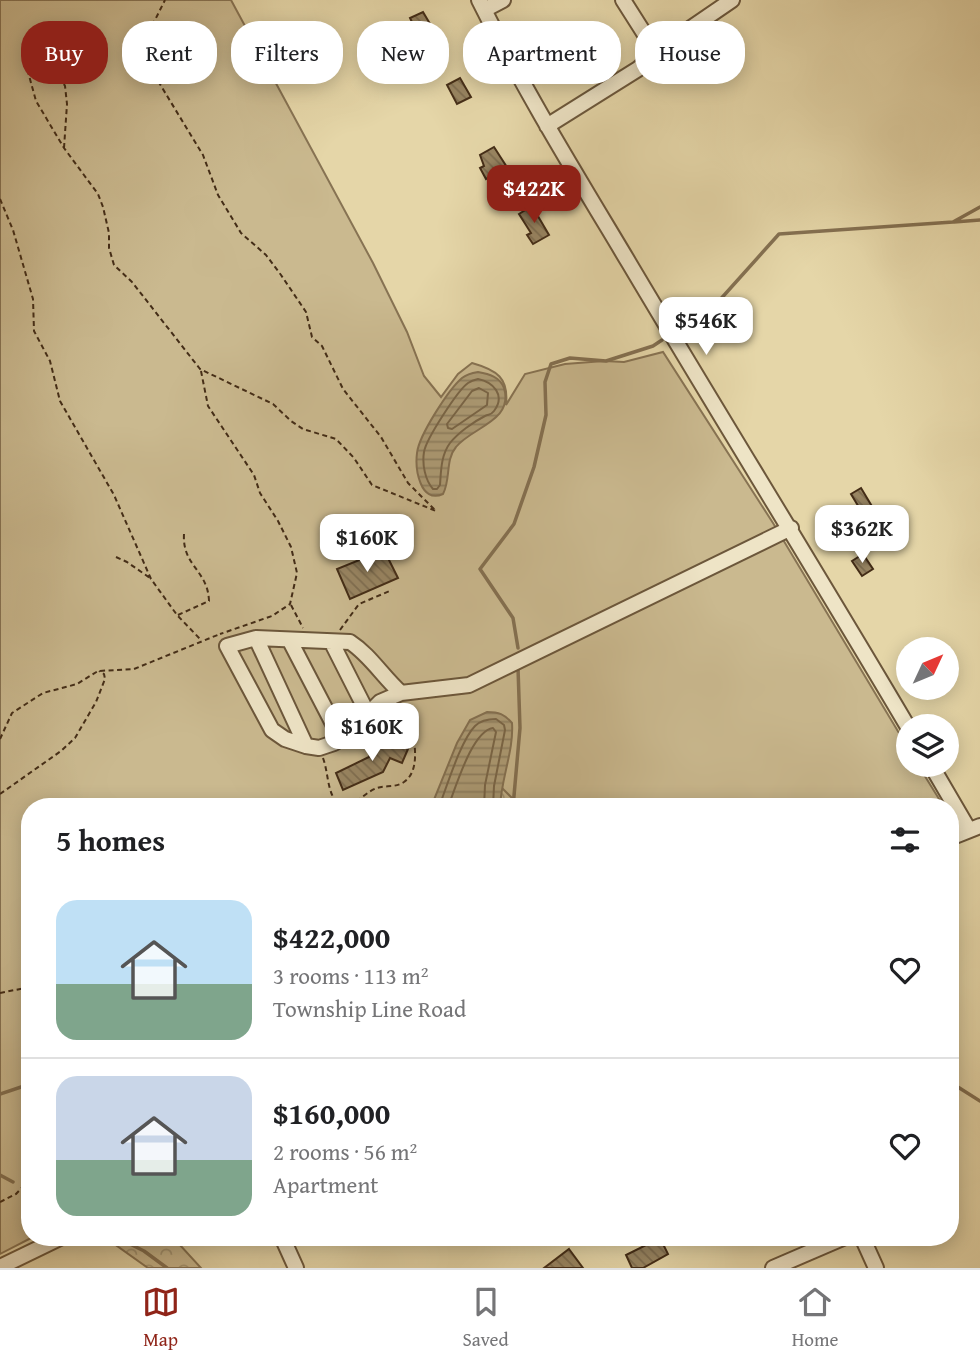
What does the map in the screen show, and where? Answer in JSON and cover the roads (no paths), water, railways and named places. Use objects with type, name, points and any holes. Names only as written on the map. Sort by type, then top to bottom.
[{"type":"street","points":[[503,0],[482,5],[547,126],[900,714]]},
{"type":"street","points":[[623,0],[636,21]]},
{"type":"street","points":[[701,21],[732,0]]},
{"type":"street","points":[[547,126],[635,71]]},
{"type":"street","points":[[401,693],[362,650],[350,642],[256,638],[227,646],[272,730],[285,738],[312,747],[341,739],[380,702],[401,693],[469,685],[791,528]]},
{"type":"street","points":[[256,638],[312,747]]},
{"type":"street","points":[[290,641],[341,739]]},
{"type":"street","points":[[332,643],[368,714]]},
{"type":"street","points":[[939,777],[954,798]]},
{"type":"street","points":[[959,805],[975,828]]},
{"type":"street","points":[[0,1268],[44,1246]]},
{"type":"street","points":[[286,1246],[296,1268]]},
{"type":"street","points":[[773,1268],[824,1246]]},
{"type":"street","points":[[866,1246],[876,1268]]},
{"type":"water","points":[[478,372],[500,381],[504,388],[503,408],[490,422],[456,447],[450,458],[443,494],[429,494],[424,490],[418,476],[419,445],[435,413],[456,384],[464,377]]},
{"type":"water","points":[[487,712],[495,712],[512,723],[501,798],[435,798],[457,743],[470,720]]},
{"type":"waterway","points":[[683,331],[718,302],[779,234],[953,222],[980,207]]},
{"type":"waterway","points":[[954,222],[980,220]]},
{"type":"waterway","points":[[518,648],[513,618],[480,569],[514,524],[534,467],[546,415],[545,382],[551,364],[570,358],[606,361],[653,346],[662,340]]},
{"type":"waterway","points":[[514,798],[520,728],[518,668]]},
{"type":"waterway","points":[[0,1094],[21,1087]]},
{"type":"waterway","points":[[959,1088],[980,1101]]},
{"type":"waterway","points":[[0,1175],[13,1182]]},
{"type":"waterway","points":[[134,1246],[167,1268]]}]
